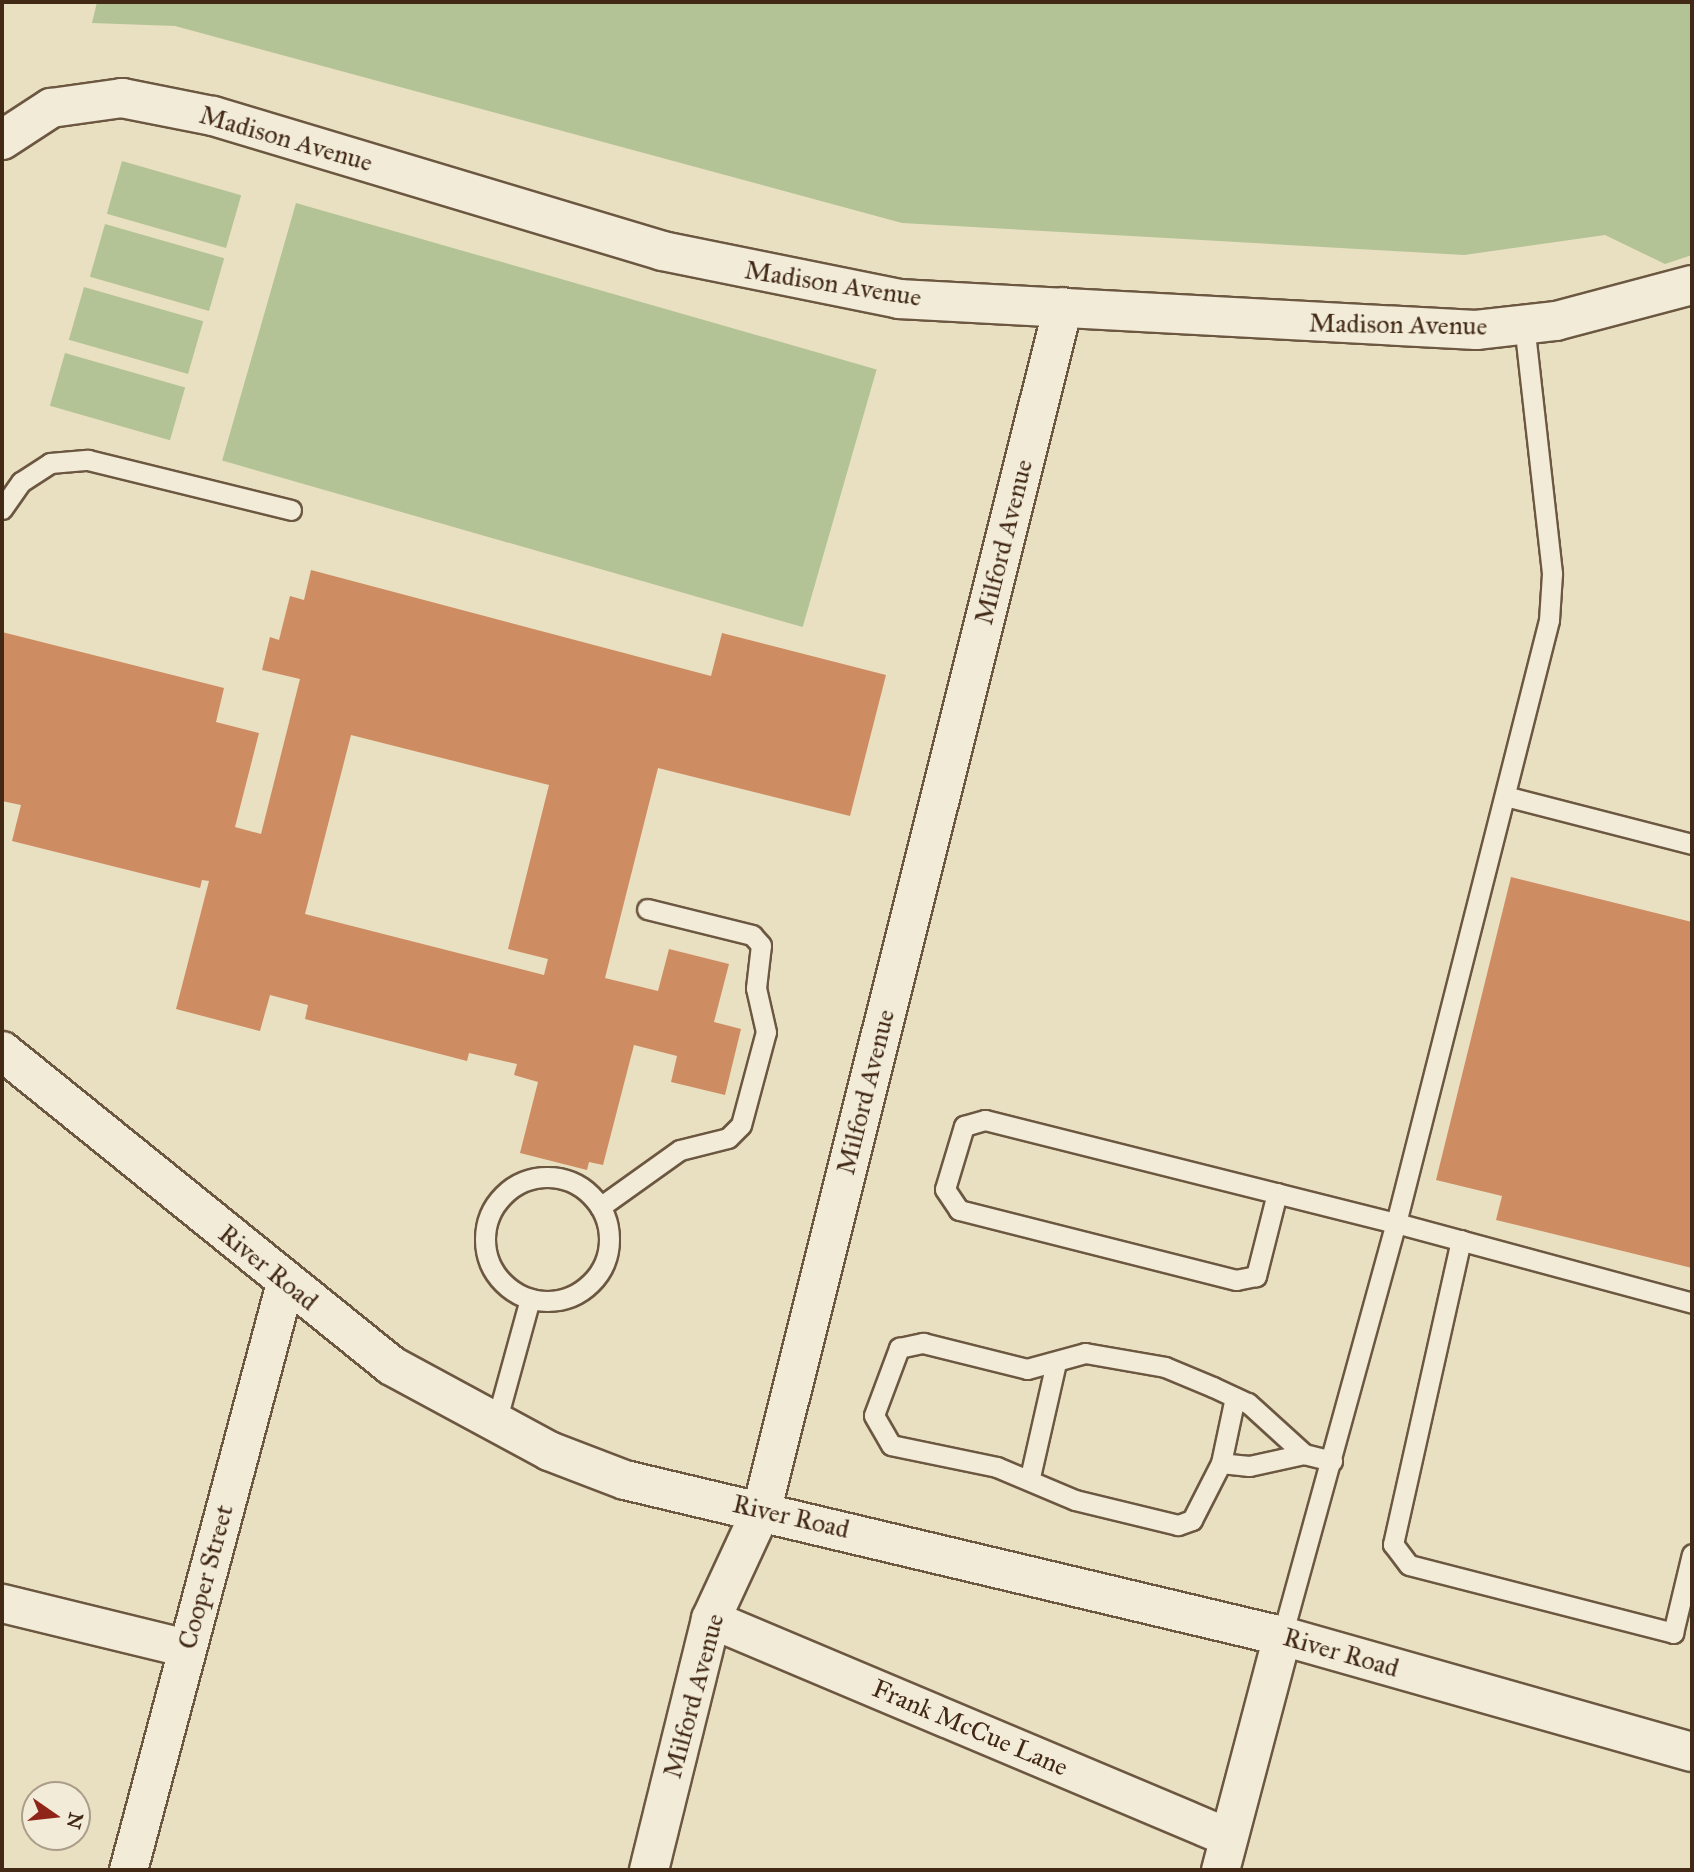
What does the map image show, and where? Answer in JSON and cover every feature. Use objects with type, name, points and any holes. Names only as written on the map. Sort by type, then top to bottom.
[{"type":"street","name":"Madison Avenue","points":[[2,140],[51,108],[122,98],[213,116],[662,251],[780,279],[899,299],[1063,307],[1391,330],[1524,325],[1635,304],[1692,285]]},
{"type":"street","name":"Milford Avenue","points":[[649,1870],[711,1619],[762,1508],[1063,307]]},
{"type":"street","name":"River Road","points":[[2,1051],[285,1283],[391,1366],[495,1426],[625,1480],[762,1508],[1282,1636],[1692,1752]]},
{"type":"street","name":"Cooper Street","points":[[128,1870],[285,1283]]},
{"type":"street","points":[[2,1603],[187,1648]]},
{"type":"street","name":"Frank McCue Lane","points":[[711,1619],[1224,1854]]},
{"type":"street","points":[[1224,1854],[1282,1636]]},
{"type":"lane","points":[[1282,1636],[1396,1223],[1549,620],[1552,573],[1524,325]]},
{"type":"lane","points":[[2,509],[21,482],[50,463],[88,460],[291,510]]},
{"type":"lane","points":[[1505,796],[1692,844]]},
{"type":"lane","points":[[600,1207],[680,1150],[728,1138],[741,1125],[766,1032],[755,988],[761,945],[752,934],[648,909]]},
{"type":"lane","points":[[1277,1193],[1256,1276],[1236,1280],[959,1210],[945,1189],[964,1126],[985,1120],[1277,1193],[1396,1223],[1692,1303]]},
{"type":"lane","points":[[542,1176],[564,1178],[600,1207],[609,1236],[599,1273],[569,1297],[530,1299],[510,1290],[486,1255],[490,1212],[503,1194],[542,1176]]},
{"type":"lane","points":[[1461,1240],[1393,1544],[1409,1565],[1673,1633],[1692,1554]]},
{"type":"lane","points":[[495,1426],[530,1299]]},
{"type":"lane","points":[[1235,1397],[1221,1463],[1187,1525],[1075,1500],[1030,1477],[891,1445],[874,1415],[899,1348],[923,1343],[1027,1369],[1085,1353],[1165,1367],[1235,1397],[1304,1454],[1332,1461]]},
{"type":"lane","points":[[1030,1477],[1056,1363]]},
{"type":"lane","points":[[1221,1463],[1249,1466],[1304,1454]]},
{"type":"green space","points":[[97,2],[1692,2],[1692,255],[1665,264],[1605,235],[1464,255],[902,223],[175,26],[92,23]]},
{"type":"green space","points":[[122,161],[241,195],[226,248],[107,214]]},
{"type":"green space","points":[[296,203],[877,369],[803,627],[222,461]]},
{"type":"green space","points":[[105,224],[224,258],[209,311],[90,277]]},
{"type":"green space","points":[[84,287],[203,321],[188,374],[69,340]]},
{"type":"green space","points":[[65,353],[185,387],[170,440],[50,406]]},
{"type":"building","points":[[311,570],[711,676],[722,633],[886,675],[850,816],[658,768],[605,978],[658,991],[669,949],[729,964],[714,1022],[741,1029],[725,1095],[671,1082],[677,1056],[634,1045],[603,1165],[589,1162],[587,1170],[520,1153],[538,1082],[514,1075],[517,1064],[469,1053],[467,1061],[305,1019],[308,1005],[270,995],[260,1031],[176,1009],[209,881],[202,880],[200,888],[12,841],[21,805],[2,801],[2,632],[224,688],[216,722],[259,733],[235,827],[261,834],[300,679],[262,670],[270,637],[279,640],[290,596],[304,600]],"holes":[[[351,735],[549,785],[508,949],[548,959],[544,975],[305,914]]]},
{"type":"building","points":[[1511,877],[1692,922],[1692,1268],[1496,1220],[1502,1196],[1436,1180]]}]
